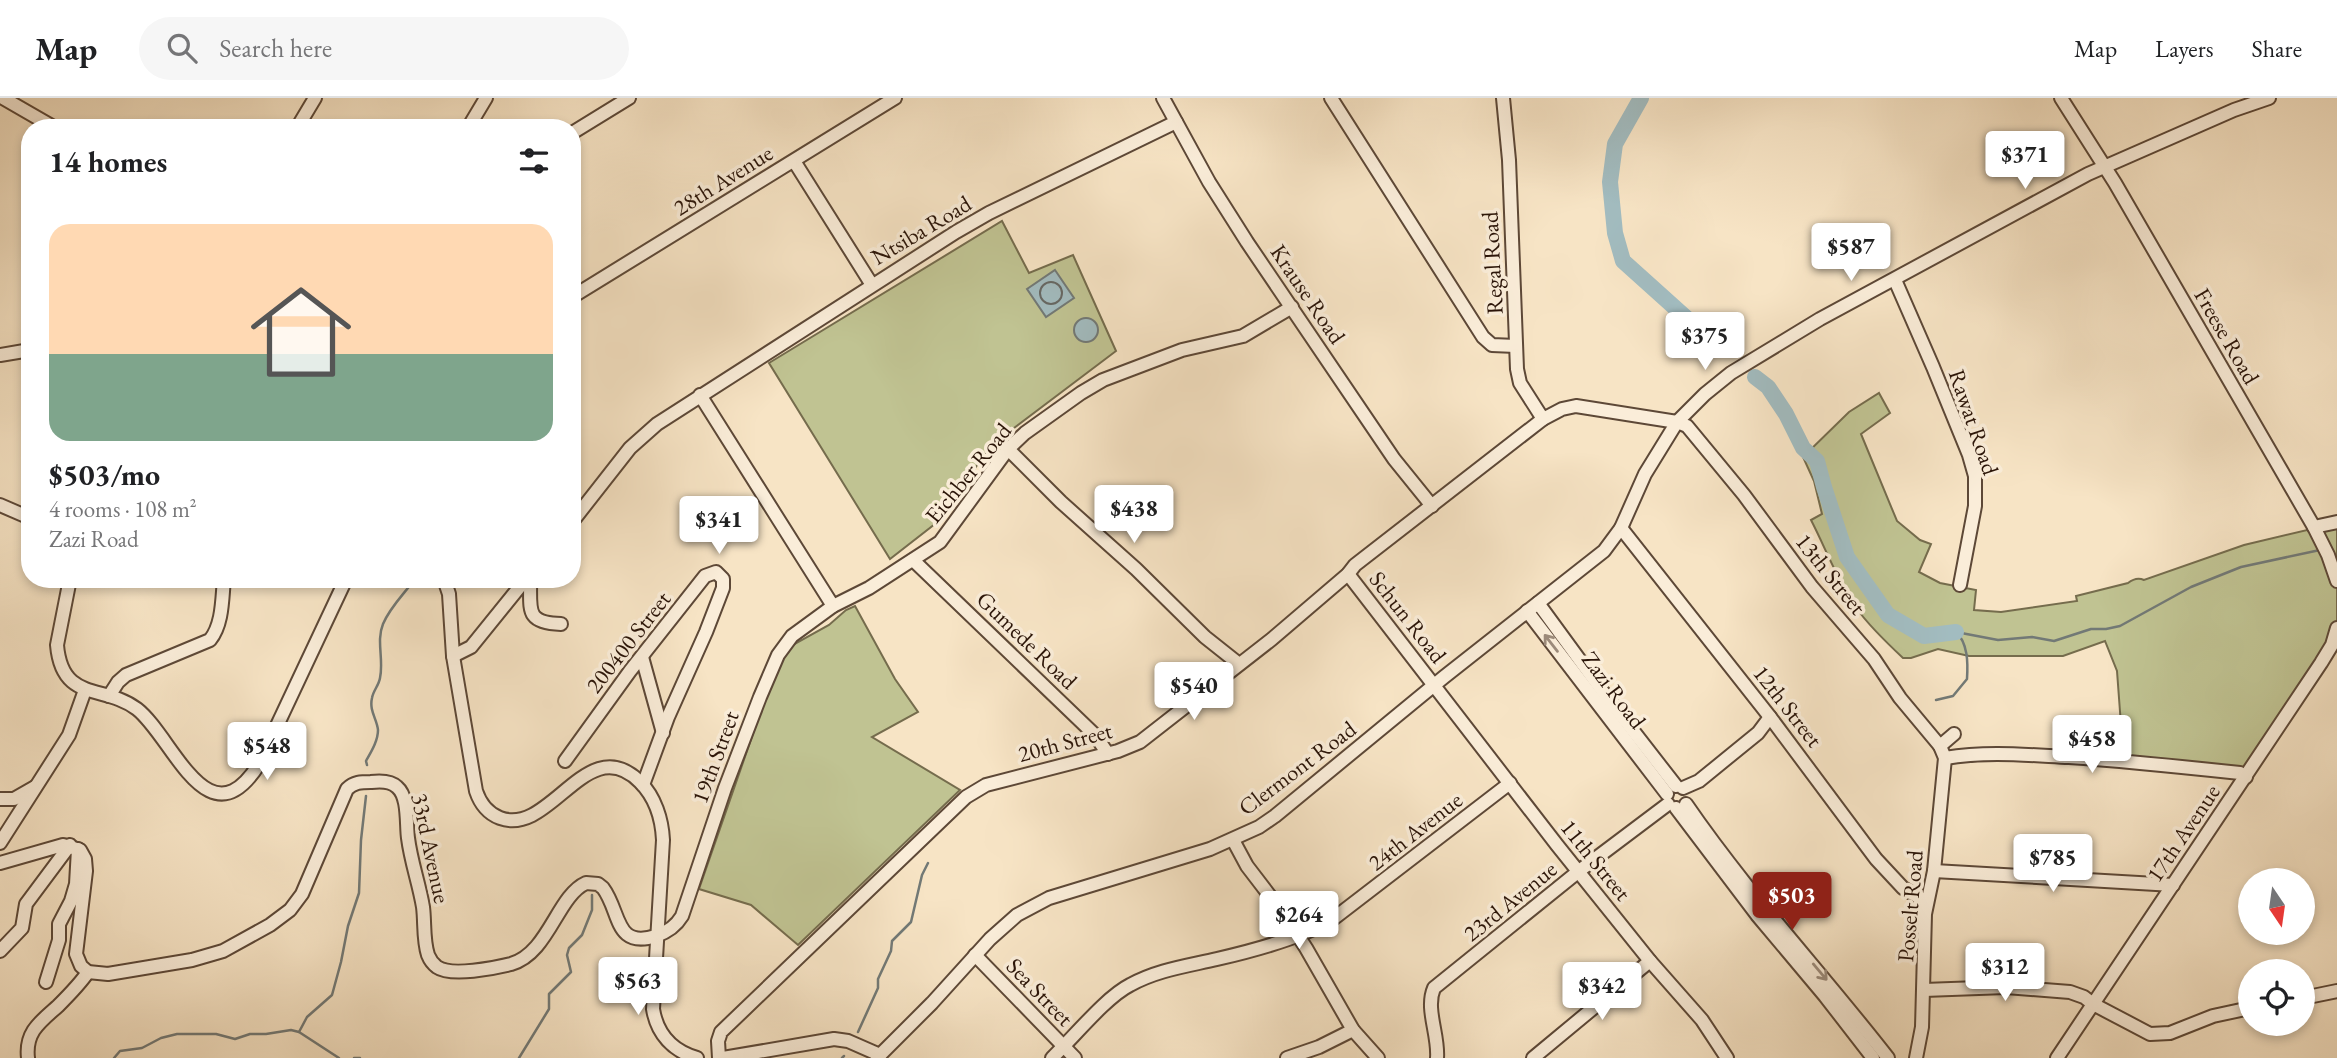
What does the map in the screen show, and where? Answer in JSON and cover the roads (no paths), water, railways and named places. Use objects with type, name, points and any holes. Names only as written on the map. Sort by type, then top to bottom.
[{"type":"street","points":[[3,98],[39,119]]},
{"type":"street","points":[[302,119],[315,98]]},
{"type":"street","points":[[473,119],[486,98]]},
{"type":"street","points":[[581,127],[629,98]]},
{"type":"street","name":"28th Avenue","points":[[581,291],[895,98]]},
{"type":"street","name":"Krause Road","points":[[1163,98],[1240,231],[1394,459],[1432,506]]},
{"type":"street","points":[[1331,98],[1483,337],[1492,345],[1516,346]]},
{"type":"street","name":"Regal Road","points":[[1503,98],[1509,159],[1516,346],[1520,383],[1543,419]]},
{"type":"street","name":"Freese Road","points":[[2061,98],[2104,166],[2314,527]]},
{"type":"street","points":[[1677,422],[1705,394],[1751,359],[1820,319],[2104,166],[2234,110],[2269,98]]},
{"type":"street","name":"Ntsiba Road","points":[[581,511],[640,438],[700,395],[989,213],[1176,122]]},
{"type":"street","points":[[794,160],[872,285]]},
{"type":"street","name":"Rawat Road","points":[[1895,280],[1969,455],[1975,476],[1975,506],[1960,585]]},
{"type":"street","name":"Eichber Road","points":[[833,606],[869,588],[946,535],[1008,449],[1037,424],[1103,380],[1182,350],[1243,336],[1292,307]]},
{"type":"street","points":[[0,355],[21,352]]},
{"type":"street","points":[[700,395],[833,606]]},
{"type":"street","name":"20th Street","points":[[721,1058],[718,1041],[721,1032],[966,797],[986,785],[1128,748],[1153,733],[1272,639],[1355,565],[1543,419],[1562,408],[1576,406],[1677,422]]},
{"type":"street","name":"Clermont Road","points":[[879,1057],[1007,923],[1037,903],[1210,849],[1259,827],[1284,809],[1434,685],[1604,551],[1621,528],[1645,474],[1677,422]]},
{"type":"street","name":"13th Street","points":[[1677,422],[1687,426],[1711,454],[1812,587],[1874,659],[1900,698],[1943,752]]},
{"type":"street","points":[[1008,449],[1205,637],[1239,664]]},
{"type":"street","points":[[0,505],[21,514]]},
{"type":"street","points":[[2337,522],[2314,527],[2337,581]]},
{"type":"street","name":"12th Street","points":[[1621,528],[1770,716],[1876,859],[1903,888],[1927,902]]},
{"type":"street","name":"Gumede Road","points":[[913,560],[1095,735],[1108,754]]},
{"type":"street","name":"200400 Street","points":[[565,761],[630,671],[705,576],[716,572],[721,575],[723,588],[643,785]]},
{"type":"street","name":"Schun Road","points":[[1348,574],[1434,685]]},
{"type":"street","points":[[69,588],[59,632],[58,654],[70,681],[85,690],[109,696],[136,708],[147,718],[185,770],[202,787],[211,792],[222,793],[234,790],[252,776],[342,588]]},
{"type":"street","points":[[109,696],[126,675],[210,640],[216,629],[223,588]]},
{"type":"street","points":[[447,588],[453,656],[476,791],[480,801],[495,817],[526,820],[540,812],[580,778],[597,770],[614,769],[632,775],[643,785],[655,803],[663,830],[655,1018],[658,1027],[674,1048],[697,1058]]},
{"type":"street","points":[[453,656],[471,647],[520,588]]},
{"type":"street","points":[[528,588],[531,614],[545,624],[561,624]]},
{"type":"street","name":"Zazi Road","points":[[1538,603],[1678,797],[1757,915],[1873,1058]]},
{"type":"street","name":"19th Street","points":[[658,935],[675,926],[682,916],[725,788],[778,655],[792,636],[833,606]]},
{"type":"street","name":"Zazi Road","points":[[1527,611],[1888,1058]]},
{"type":"street","name":"17th Avenue","points":[[2057,1058],[2335,642],[2337,628]]},
{"type":"street","points":[[642,657],[663,733]]},
{"type":"street","name":"11th Street","points":[[1434,685],[1650,961],[1702,1020],[1724,1057]]},
{"type":"street","points":[[0,843],[39,786],[69,735],[85,690]]},
{"type":"street","name":"23rd Avenue","points":[[1437,1058],[1438,1047],[1431,1002],[1434,988],[1579,872],[1699,781],[1758,733],[1770,716]]},
{"type":"street","points":[[1943,752],[1954,734]]},
{"type":"street","points":[[1943,752],[2020,754],[2148,763],[2241,773],[2246,777]]},
{"type":"street","name":"Posselt Road","points":[[1916,1058],[1922,1027],[1925,914],[1934,871],[1943,752]]},
{"type":"street","name":"33rd Avenue","points":[[88,972],[108,974],[192,960],[233,947],[283,917],[302,894],[347,789],[359,782],[391,783],[398,787],[401,793],[410,857],[422,905],[426,948],[430,960],[441,969],[452,972],[496,967],[520,960],[534,949],[575,891],[586,883],[598,884],[603,888],[621,927],[629,936],[639,939],[658,935]]},
{"type":"street","name":"24th Avenue","points":[[1052,1058],[1111,999],[1129,985],[1168,969],[1218,959],[1316,928],[1333,919],[1510,783]]},
{"type":"street","points":[[0,799],[14,799],[39,786]]},
{"type":"street","points":[[1233,840],[1247,866],[1297,934],[1353,1030],[1378,1058]]},
{"type":"street","points":[[0,863],[53,847],[74,847],[85,859],[86,871],[76,954],[81,966],[88,972],[61,1003],[37,1024],[28,1041],[28,1058]]},
{"type":"street","points":[[0,951],[22,928],[26,904],[74,847]]},
{"type":"street","points":[[46,982],[59,940],[59,924],[76,884],[74,847]]},
{"type":"street","points":[[1934,871],[2173,885]]},
{"type":"street","name":"Sea Street","points":[[975,955],[1075,1058]]},
{"type":"street","points":[[1533,1058],[1650,961]]},
{"type":"street","points":[[1924,990],[1961,987],[2070,992],[2084,997],[2139,1030],[2157,1035],[2238,1010]]},
{"type":"street","points":[[2315,996],[2337,991]]},
{"type":"street","points":[[1287,1058],[1319,1047],[1353,1030]]},
{"type":"street","points":[[721,1058],[834,1039],[848,1041],[879,1057]]},
{"type":"water","points":[[1055,270],[1074,298],[1046,317],[1027,289]]},
{"type":"water","points":[[1086,318],[1095,321],[1098,330],[1095,339],[1086,342],[1077,339],[1074,330],[1077,321]]},
{"type":"waterway","points":[[1641,98],[1615,144],[1610,182],[1615,233],[1623,261],[1722,350]]},
{"type":"waterway","points":[[1755,377],[1768,387],[1786,414],[1803,448],[1817,461],[1847,557],[1888,615],[1924,636],[1956,632]]},
{"type":"waterway","points":[[1956,632],[1998,640],[2032,637],[2054,641],[2091,629],[2120,626],[2191,587],[2241,567],[2320,550]]},
{"type":"waterway","points":[[367,765],[366,761],[378,734],[371,703],[381,671],[381,630],[389,612],[408,588]]},
{"type":"waterway","points":[[1936,700],[1953,696],[1967,679],[1965,647],[1956,632]]},
{"type":"waterway","points":[[299,1032],[307,1017],[332,995],[348,926],[359,893],[366,796]]},
{"type":"waterway","points":[[858,1032],[878,988],[878,979],[891,951],[892,941],[911,922],[922,875],[928,863]]},
{"type":"waterway","points":[[519,1058],[549,1009],[549,994],[571,972],[567,955],[569,948],[582,935],[592,910],[592,895]]},
{"type":"waterway","points":[[114,1058],[120,1051],[142,1048],[161,1038],[177,1034],[216,1034],[235,1039],[250,1034],[291,1030],[299,1032],[339,1058]]},
{"type":"waterway","points":[[354,1058],[360,1058]]}]
